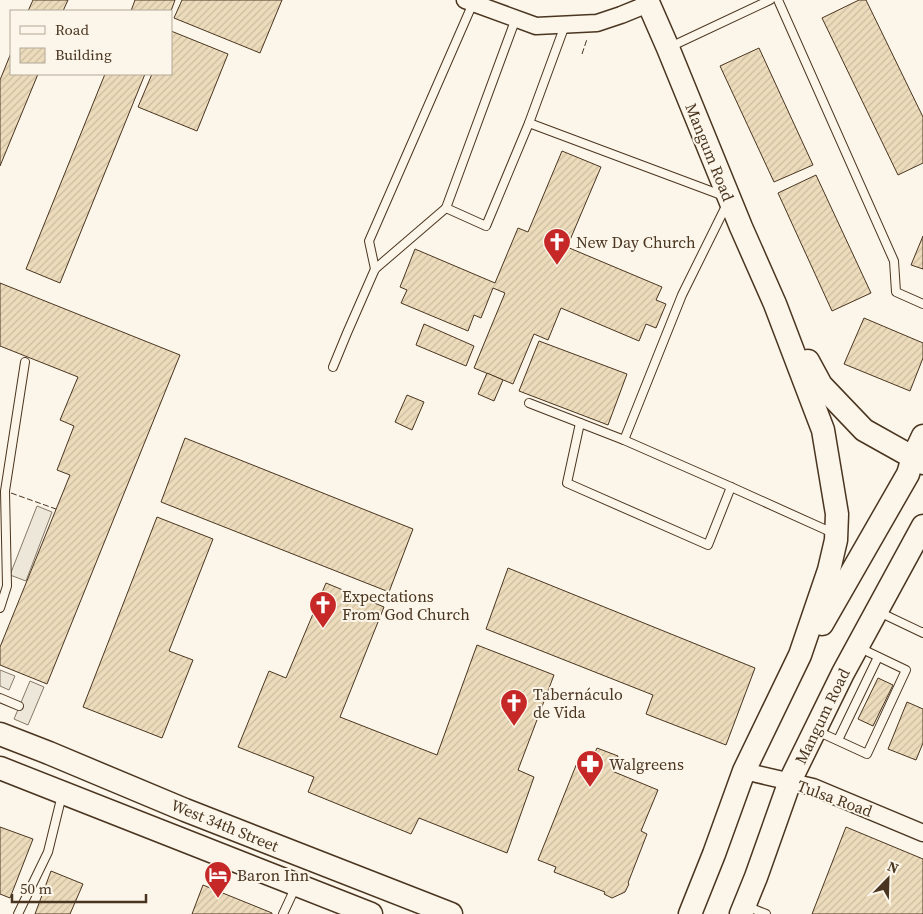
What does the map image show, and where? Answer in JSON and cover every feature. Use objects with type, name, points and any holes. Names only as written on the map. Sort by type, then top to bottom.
[{"type":"main road","name":"Mangum Road","points":[[648,2],[775,304],[823,430],[837,514],[836,535],[830,570],[800,655],[744,771],[690,914]]},
{"type":"main road","name":"Mangum Road","points":[[775,304],[821,385],[864,430],[918,460],[908,474],[813,639],[800,655]]},
{"type":"main road","points":[[918,460],[923,436]]},
{"type":"main road","name":"Mangum Road","points":[[742,910],[790,782],[843,673],[923,526]]},
{"type":"main road","name":"West 34th Street","points":[[0,734],[185,810],[451,914]]},
{"type":"main road","name":"West 34th Street","points":[[0,768],[371,914]]},
{"type":"street","points":[[469,2],[536,26],[597,23],[621,16],[648,2]]},
{"type":"street","name":"Tulsa Road","points":[[744,771],[814,787],[923,833]]},
{"type":"lane","points":[[668,48],[770,0]]},
{"type":"lane","points":[[778,0],[894,261],[896,292],[923,304]]},
{"type":"lane","points":[[375,269],[369,241],[469,2]]},
{"type":"lane","points":[[333,367],[375,269],[446,208],[516,18]]},
{"type":"lane","points":[[446,208],[486,226],[529,123],[565,25]]},
{"type":"lane","points":[[529,123],[729,198],[682,295],[624,440]]},
{"type":"lane","points":[[0,608],[7,586],[5,491],[25,362]]},
{"type":"lane","points":[[529,403],[624,440],[836,535]]},
{"type":"lane","points":[[580,423],[567,483],[708,545],[731,487]]},
{"type":"lane","points":[[877,611],[923,632]]},
{"type":"lane","points":[[815,730],[867,754],[885,709],[906,670],[857,647]]},
{"type":"lane","points":[[838,740],[878,656]]},
{"type":"lane","points":[[858,697],[867,701]]},
{"type":"lane","points":[[0,698],[20,706]]},
{"type":"lane","points":[[18,914],[48,852],[62,793]]},
{"type":"lane","points":[[283,914],[296,885]]},
{"type":"lane","points":[[742,910],[766,914]]},
{"type":"shaded area","points":[[37,506],[52,512],[26,581],[10,575]]},
{"type":"shaded area","points":[[0,670],[15,676],[9,690],[0,686]]},
{"type":"shaded area","points":[[30,681],[44,687],[28,725],[14,719]]},
{"type":"building","points":[[33,0],[68,0],[63,10],[28,10]]},
{"type":"building","points":[[135,0],[175,0],[171,10],[131,10]]},
{"type":"building","points":[[182,0],[282,0],[260,53],[174,18]]},
{"type":"building","points":[[859,0],[866,0],[923,117],[923,163],[898,175],[822,18]]},
{"type":"building","points":[[172,31],[228,54],[197,131],[138,107],[152,75],[172,75]]},
{"type":"building","points":[[759,48],[813,165],[774,182],[720,66]]},
{"type":"building","points":[[10,55],[10,75],[38,75],[0,166],[0,80]]},
{"type":"building","points":[[105,75],[145,75],[60,283],[26,269]]},
{"type":"building","name":"New Day Church","points":[[562,151],[601,167],[567,247],[662,287],[656,300],[666,304],[656,328],[646,324],[639,341],[561,308],[548,340],[534,334],[513,384],[474,368],[505,293],[493,288],[481,318],[474,315],[468,331],[401,303],[407,290],[400,287],[415,249],[495,283],[518,228],[528,232]]},
{"type":"building","points":[[816,175],[871,293],[832,311],[778,193]]},
{"type":"building","points":[[923,236],[923,269],[911,265]]},
{"type":"building","points":[[0,283],[180,355],[47,684],[0,665],[0,647],[70,475],[57,470],[74,426],[60,420],[78,377],[0,346]]},
{"type":"building","points":[[864,318],[923,343],[923,358],[910,391],[844,364]]},
{"type":"building","points":[[424,324],[474,346],[466,366],[416,345]]},
{"type":"building","points":[[539,341],[627,374],[608,425],[519,391]]},
{"type":"building","points":[[487,373],[503,380],[494,401],[478,394]]},
{"type":"building","points":[[407,395],[424,402],[412,430],[395,422]]},
{"type":"building","points":[[185,438],[413,529],[389,592],[161,502]]},
{"type":"building","points":[[157,517],[213,539],[169,651],[193,660],[162,738],[83,707]]},
{"type":"building","points":[[508,568],[755,668],[726,745],[646,714],[653,695],[486,629]]},
{"type":"building","points":[[326,583],[384,607],[340,717],[437,755],[477,645],[554,675],[518,770],[534,777],[507,853],[419,818],[411,834],[308,792],[314,777],[238,747],[269,671],[286,678]]},
{"type":"building","points":[[878,678],[893,685],[873,726],[858,719]]},
{"type":"building","points":[[907,702],[923,709],[923,743],[916,760],[888,749]]},
{"type":"building","name":"Walgreens","points":[[597,748],[618,756],[612,771],[658,790],[641,831],[647,834],[629,884],[625,892],[612,898],[604,894],[605,892],[554,872],[556,867],[538,860],[579,758],[591,762]]},
{"type":"building","points":[[0,827],[33,839],[10,898],[0,894]]},
{"type":"building","points":[[846,827],[923,859],[923,914],[812,914]]},
{"type":"building","points":[[51,871],[83,884],[70,914],[35,914]]},
{"type":"building","name":"Baron Inn","points":[[203,885],[272,913],[272,914],[192,914]]},
{"type":"fence","points":[[582,54],[587,39]]},
{"type":"fence","points":[[11,493],[56,509]]},
{"type":"place","name":"New Day Church","points":[[557,266]]},
{"type":"place","name":"Expectations From God Church","points":[[323,629]]},
{"type":"place","name":"Tabernáculo de Vida","points":[[514,727]]},
{"type":"place","name":"Walgreens","points":[[590,788]]},
{"type":"place","name":"Baron Inn","points":[[218,899]]}]
